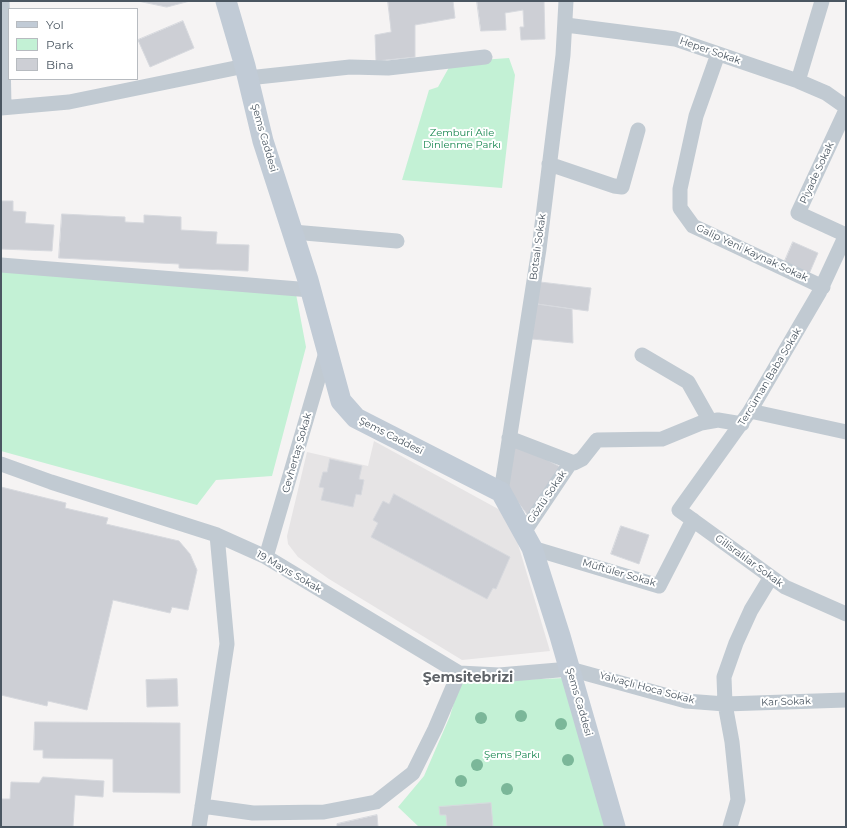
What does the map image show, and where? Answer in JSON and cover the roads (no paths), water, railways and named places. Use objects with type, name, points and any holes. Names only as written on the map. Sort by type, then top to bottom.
[{"type":"street","points":[[2,1],[2,107],[69,102],[246,72],[350,67],[388,68],[485,57]]},
{"type":"street","name":"Şems Caddesi","points":[[226,1],[263,141],[311,290],[341,401],[356,418],[501,492],[528,540],[570,669],[615,827]]},
{"type":"street","name":"Botsalı Sokak","points":[[501,492],[538,250],[566,24],[566,1]]},
{"type":"street","points":[[798,81],[822,1]]},
{"type":"street","name":"Heper Sokak","points":[[566,24],[675,39],[798,81],[826,93],[846,107]]},
{"type":"street","name":"Galip Yeni Kaynak Sokak","points":[[718,54],[696,116],[680,189],[680,208],[693,226],[823,287]]},
{"type":"street","name":"Piyade Sokak","points":[[846,110],[798,213],[846,235]]},
{"type":"street","points":[[549,164],[614,186],[622,187],[638,130]]},
{"type":"street","points":[[293,232],[398,241]]},
{"type":"street","name":"Tercüman Baba Sokak","points":[[679,510],[750,411],[823,287],[846,235]]},
{"type":"street","points":[[1,265],[311,290]]},
{"type":"street","name":"Cevhertaş Sokak","points":[[266,557],[327,348]]},
{"type":"street","points":[[642,355],[688,382],[710,422]]},
{"type":"street","points":[[750,411],[846,432]]},
{"type":"street","name":"Gözlü Sokak","points":[[509,438],[574,463],[582,459],[597,440],[662,439],[718,420],[742,424]]},
{"type":"street","name":"Gözlü Sokak","points":[[528,540],[571,462]]},
{"type":"street","name":"19 Mayıs Sokak","points":[[1,464],[216,536],[266,557],[459,673],[499,675],[570,669]]},
{"type":"street","name":"Gilisralılar Sokak","points":[[679,510],[785,587],[846,614]]},
{"type":"street","name":"Müftüler Sokak","points":[[528,540],[659,586],[693,520]]},
{"type":"street","points":[[199,827],[227,644],[216,536]]},
{"type":"street","points":[[730,827],[738,800],[732,742],[725,704],[724,676],[736,643],[751,610],[771,577]]},
{"type":"street","name":"Yalvaçlı Hoca Sokak","points":[[570,669],[686,701],[725,704]]},
{"type":"street","points":[[202,806],[253,813],[316,812],[376,802],[413,773],[435,729],[459,673]]},
{"type":"street","name":"Kar Sokak","points":[[725,704],[846,700]]},
{"type":"district","name":"Şemsitebrizi","points":[[468,678]]},
{"type":"park label","name":"Zemburi Aile Dinlenme Parkı","points":[[462,138]]},
{"type":"park label","name":"Şems Parkı","points":[[512,755]]}]
